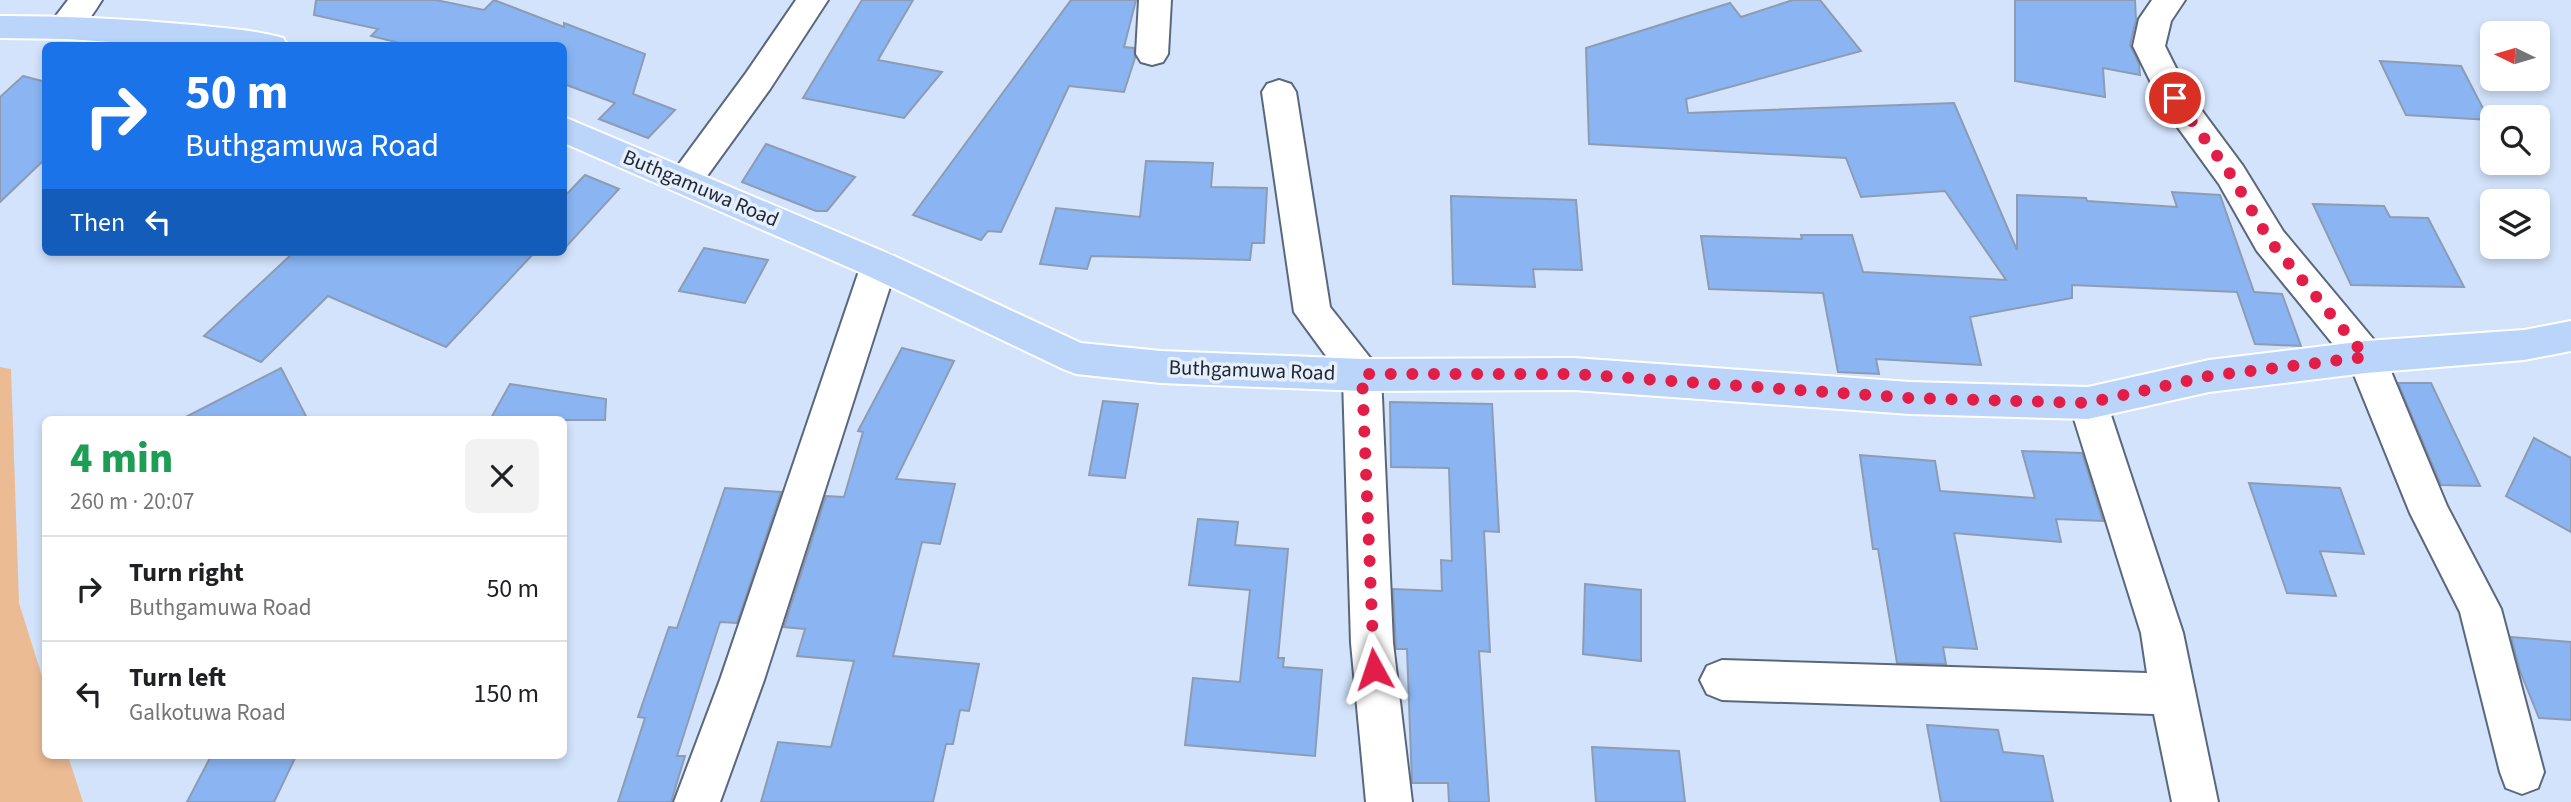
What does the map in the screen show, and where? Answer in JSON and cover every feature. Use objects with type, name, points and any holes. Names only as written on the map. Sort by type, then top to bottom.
[{"type":"main road","points":[[0,27],[64,26],[179,34],[241,42]]},
{"type":"main road","name":"Buthgamuwa Road","points":[[567,129],[879,265],[1076,358],[1161,367],[1362,374],[1574,374],[1910,398],[2088,403],[2209,376],[2366,357],[2524,345],[2571,336]]},
{"type":"street","points":[[64,26],[86,0]]},
{"type":"street","points":[[685,181],[758,81],[812,0]]},
{"type":"street","points":[[1152,54],[1155,0]]},
{"type":"street","points":[[2169,0],[2155,19],[2149,46],[2175,98],[2231,175],[2270,241],[2366,357],[2430,513],[2480,609],[2522,772]]},
{"type":"street","points":[[1279,92],[1312,312],[1362,374],[1372,643],[1389,802]]},
{"type":"street","points":[[697,802],[742,680],[879,265]]},
{"type":"street","points":[[2088,403],[2162,633],[2195,802]]},
{"type":"street","points":[[1722,680],[2172,694]]},
{"type":"shaded area","points":[[0,367],[11,369],[19,603],[42,676],[42,759],[69,759],[83,802],[0,802]]},
{"type":"building","points":[[316,0],[436,0],[484,10],[494,0],[645,54],[633,94],[675,110],[648,138],[599,119],[615,103],[567,85],[567,42],[396,42],[371,36],[378,29],[314,15]]},
{"type":"building","points":[[862,0],[913,0],[878,60],[942,72],[904,118],[803,98]]},
{"type":"building","points":[[1071,0],[1136,0],[1124,47],[1134,48],[1135,58],[1124,92],[1069,86],[1001,232],[988,231],[981,240],[913,215]]},
{"type":"building","points":[[1793,0],[1820,0],[1861,51],[1686,99],[1688,113],[1954,103],[2017,250],[2017,195],[2086,198],[2087,201],[2177,207],[2172,192],[2220,195],[2254,292],[2282,294],[2301,346],[2255,344],[2237,292],[2072,285],[2072,298],[1970,317],[1981,365],[1876,359],[1879,374],[1838,372],[1823,293],[1709,289],[1701,236],[1802,239],[1801,235],[1852,235],[1863,272],[2006,280],[1945,191],[1861,197],[1846,158],[1589,144],[1586,48],[1730,3],[1741,17]]},
{"type":"building","points":[[2015,0],[2135,0],[2136,20],[2130,45],[2139,64],[2140,75],[2103,68],[2105,97],[2015,81]]},
{"type":"building","points":[[2380,61],[2461,66],[2481,105],[2480,119],[2406,115]]},
{"type":"building","points":[[23,76],[42,81],[42,162],[0,202],[0,97]]},
{"type":"building","points":[[766,144],[855,177],[827,211],[816,211],[742,182]]},
{"type":"building","points":[[1146,161],[1213,163],[1211,187],[1267,188],[1264,243],[1252,243],[1250,260],[1091,256],[1087,269],[1040,264],[1056,208],[1140,217]]},
{"type":"building","points":[[585,175],[619,189],[567,246],[567,194]]},
{"type":"building","points":[[1451,196],[1576,200],[1582,270],[1533,269],[1535,287],[1453,284]]},
{"type":"building","points":[[2313,204],[2384,206],[2390,217],[2428,218],[2464,287],[2351,285]]},
{"type":"building","points":[[704,248],[768,260],[745,303],[679,291]]},
{"type":"building","points":[[290,256],[531,256],[446,347],[328,296],[261,362],[204,336]]},
{"type":"building","points":[[902,348],[954,361],[896,479],[955,484],[940,544],[922,542],[893,656],[979,664],[969,711],[960,710],[953,744],[946,744],[933,802],[761,802],[778,742],[831,747],[854,661],[797,656],[805,629],[784,627],[826,496],[844,497],[863,432],[858,431]]},
{"type":"building","points":[[281,368],[306,416],[188,416]]},
{"type":"building","points":[[2398,383],[2431,383],[2480,486],[2441,485]]},
{"type":"building","points":[[510,384],[606,399],[605,420],[567,420],[567,416],[492,416]]},
{"type":"building","points":[[1103,401],[1138,404],[1125,478],[1089,475]]},
{"type":"building","points":[[1390,402],[1492,404],[1499,532],[1484,531],[1490,652],[1479,651],[1489,802],[1449,802],[1448,783],[1412,783],[1407,649],[1396,649],[1393,589],[1442,591],[1441,560],[1452,561],[1449,468],[1391,467]]},
{"type":"building","points":[[2534,438],[2571,458],[2571,532],[2506,496]]},
{"type":"building","points":[[2022,451],[2082,453],[2103,521],[2056,519],[2061,542],[1954,533],[1977,649],[1943,647],[1946,664],[1897,663],[1878,549],[1873,549],[1860,455],[1935,461],[1940,491],[2035,498]]},
{"type":"building","points":[[2249,483],[2340,488],[2364,554],[2320,551],[2336,596],[2287,593]]},
{"type":"building","points":[[725,488],[781,492],[737,623],[720,622],[677,756],[685,756],[671,802],[618,802],[645,718],[638,717],[669,627],[677,628]]},
{"type":"building","points":[[1198,519],[1238,522],[1235,545],[1288,549],[1278,658],[1284,658],[1283,667],[1322,670],[1315,756],[1185,745],[1193,678],[1240,682],[1250,590],[1189,585]]},
{"type":"building","points":[[1585,584],[1641,590],[1641,661],[1583,654]]},
{"type":"building","points":[[2511,637],[2571,642],[2571,720],[2539,718],[2520,671]]},
{"type":"building","points":[[1927,725],[1998,730],[2003,752],[2043,756],[2053,802],[1941,802]]},
{"type":"building","points":[[1592,747],[1679,751],[1685,802],[1596,802]]},
{"type":"building","points":[[209,759],[295,759],[274,802],[187,802]]},
{"type":"route","points":[[1374,669],[1362,374],[1574,374],[1910,398],[2088,403],[2209,376],[2366,357],[2270,241],[2231,175],[2175,98]]}]
